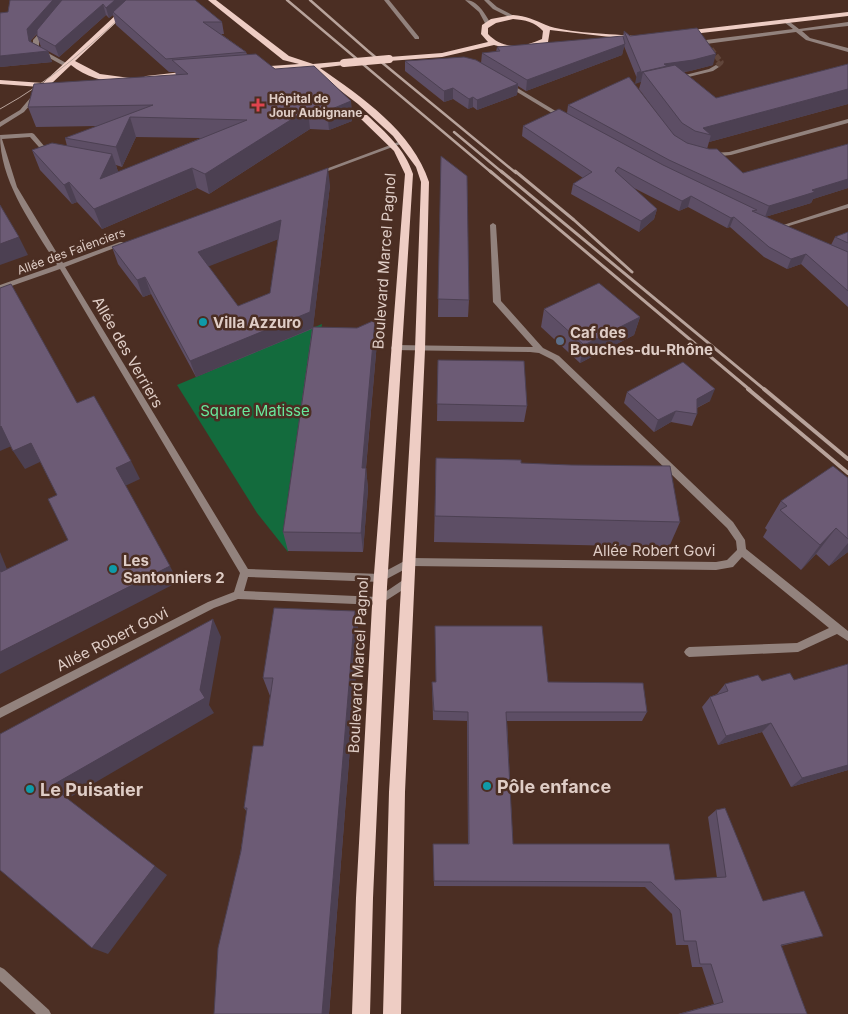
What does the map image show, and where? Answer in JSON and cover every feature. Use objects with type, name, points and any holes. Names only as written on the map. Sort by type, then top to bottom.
[{"type":"main road","points":[[44,86],[136,0]]},
{"type":"main road","points":[[212,0],[286,58],[313,66]]},
{"type":"main road","points":[[674,34],[848,14]]},
{"type":"main road","points":[[493,43],[483,33],[484,28],[495,20],[513,17],[532,20],[545,27],[572,32],[636,38]]},
{"type":"main road","points":[[534,46],[541,43],[548,36],[545,27]]},
{"type":"main road","points":[[579,41],[646,37]]},
{"type":"main road","points":[[249,69],[313,66],[442,55],[493,43],[518,48],[554,43]]},
{"type":"main road","points":[[68,63],[90,75],[103,78],[136,80]]},
{"type":"main road","name":"Boulevard Marcel Pagnol","points":[[313,66],[328,84],[417,158],[424,172],[425,182],[420,350],[397,792],[392,1014]]},
{"type":"main road","points":[[102,86],[198,72]]},
{"type":"main road","points":[[0,82],[54,86]]},
{"type":"main road","name":"Boulevard Marcel Pagnol","points":[[361,1014],[369,785],[379,601],[395,348],[409,174],[406,161],[398,143]]},
{"type":"street","points":[[386,0],[417,38]]},
{"type":"street","points":[[468,0],[481,11],[488,24]]},
{"type":"street","points":[[486,0],[495,8],[513,17]]},
{"type":"street","points":[[786,21],[808,39],[848,50]]},
{"type":"street","points":[[706,42],[848,24]]},
{"type":"street","points":[[48,27],[36,40],[36,50],[68,63]]},
{"type":"street","points":[[696,31],[711,49]]},
{"type":"street","points":[[838,48],[848,58]]},
{"type":"street","points":[[407,57],[420,65]]},
{"type":"street","points":[[667,80],[711,70],[716,67]]},
{"type":"street","points":[[503,82],[570,122]]},
{"type":"street","points":[[0,125],[22,111],[44,86]]},
{"type":"street","points":[[706,156],[728,154],[848,121]]},
{"type":"street","points":[[0,138],[32,135],[50,157]]},
{"type":"street","name":"Allée des Verriers","points":[[0,138],[14,187],[158,432],[245,573]]},
{"type":"street","points":[[311,176],[398,143]]},
{"type":"street","points":[[777,228],[848,206]]},
{"type":"street","points":[[768,223],[786,232]]},
{"type":"street","points":[[493,225],[497,302],[540,350]]},
{"type":"street","name":"Allée des FaÏenciers","points":[[0,288],[127,242]]},
{"type":"street","points":[[395,348],[420,350],[540,350]]},
{"type":"street","name":"Allée Robert Govi","points":[[381,578],[410,562],[716,566],[730,564],[742,551],[740,540],[730,525],[556,358],[540,350]]},
{"type":"street","points":[[742,551],[848,637]]},
{"type":"street","points":[[238,596],[245,573],[381,578]]},
{"type":"street","points":[[379,601],[409,582]]},
{"type":"street","name":"Allée Robert Govi","points":[[0,713],[211,605],[238,596],[379,601]]},
{"type":"street","points":[[689,652],[798,647],[837,629]]},
{"type":"street","points":[[0,973],[45,1014]]},
{"type":"green space","name":"Square Matisse","points":[[322,324],[288,552],[257,513],[177,385]]},
{"type":"building","points":[[10,0],[53,0],[27,29],[29,41],[48,51],[0,56],[0,13],[8,12]]},
{"type":"building","points":[[62,0],[115,0],[106,8],[103,4],[55,46],[37,36],[37,30]]},
{"type":"building","points":[[126,0],[195,0],[222,22],[203,22],[246,52],[166,59],[113,12]]},
{"type":"building","points":[[697,28],[716,54],[693,60],[664,64],[667,66],[637,73],[641,71],[624,31],[630,36]]},
{"type":"building","points":[[623,36],[625,44],[527,80],[482,53],[500,51],[497,47]]},
{"type":"building","points":[[256,54],[275,69],[314,66],[351,101],[327,111],[308,109],[205,174],[192,168],[94,209],[69,182],[64,185],[32,150],[52,143],[112,154],[100,179],[247,120],[130,117],[116,147],[65,138],[153,105],[28,107],[34,84],[188,74],[172,60]]},
{"type":"building","points":[[464,57],[476,60],[518,84],[477,100],[473,97],[469,99],[453,88],[444,91],[405,61]]},
{"type":"building","points":[[848,64],[848,89],[703,128],[711,135],[695,131],[682,123],[643,72],[675,65],[716,98]]},
{"type":"building","points":[[629,77],[674,135],[687,143],[709,149],[717,149],[743,173],[848,144],[848,179],[812,190],[815,192],[769,206],[669,160],[568,105]]},
{"type":"building","points":[[559,109],[663,165],[757,210],[752,211],[848,252],[848,291],[806,254],[791,259],[769,247],[734,217],[731,218],[691,196],[682,201],[618,167],[615,171],[657,209],[641,221],[573,184],[592,172],[523,126]]},
{"type":"building","points":[[441,156],[467,176],[469,300],[438,299]]},
{"type":"building","points":[[328,168],[310,312],[190,361],[145,277],[137,280],[112,247]],"holes":[[[281,220],[270,293],[238,306],[198,252]]]},
{"type":"building","points":[[0,205],[19,237],[0,244]]},
{"type":"building","points":[[848,232],[848,243],[835,237]]},
{"type":"building","points":[[599,283],[640,317],[584,345],[544,309]]},
{"type":"building","points":[[11,284],[77,403],[94,396],[131,461],[116,468],[170,566],[0,652],[0,569],[1,572],[68,540],[48,499],[57,495],[31,443],[13,451],[0,427],[0,288]]},
{"type":"building","points":[[375,320],[362,468],[366,468],[361,533],[283,532],[313,327],[357,328]]},
{"type":"building","points":[[438,360],[524,361],[527,406],[437,404]]},
{"type":"building","points":[[683,362],[715,389],[697,399],[697,414],[676,411],[658,420],[627,392]]},
{"type":"building","points":[[436,458],[521,460],[521,463],[571,465],[670,466],[680,522],[435,516]]},
{"type":"building","points":[[833,466],[848,478],[848,539],[836,528],[820,545],[780,510],[787,506],[781,501]]},
{"type":"building","points":[[274,608],[355,611],[322,1014],[214,1014],[218,948],[241,851],[247,808],[244,808],[253,746],[263,746],[273,678],[263,678]]},
{"type":"building","name":"Le Puisatier","points":[[213,619],[200,690],[205,698],[51,786],[155,866],[92,948],[0,870],[0,734]]},
{"type":"building","points":[[435,626],[542,626],[548,682],[643,683],[647,712],[506,712],[513,844],[669,844],[675,880],[726,877],[716,810],[725,808],[763,901],[804,891],[823,936],[781,945],[807,1014],[680,1014],[723,1002],[711,964],[700,964],[696,941],[684,941],[680,910],[651,882],[434,881],[433,844],[469,844],[468,712],[434,711],[432,682],[436,682]]},
{"type":"building","points":[[848,664],[848,765],[802,778],[771,723],[726,736],[710,697],[728,691],[725,684],[758,675],[762,681],[790,673],[794,680]]},
{"type":"tunnel","points":[[711,49],[721,62],[716,67]]},
{"type":"tram line","points":[[0,109],[56,73],[139,0]]},
{"type":"railway","points":[[287,0],[492,173]]},
{"type":"railway","points":[[310,0],[368,51],[516,173]]},
{"type":"railway","points":[[454,132],[503,173]]},
{"type":"railway","points":[[490,171],[750,390]]},
{"type":"railway","points":[[501,171],[765,390]]},
{"type":"railway","points":[[515,171],[632,272]]},
{"type":"railway","points":[[748,389],[848,473]]},
{"type":"railway","points":[[764,389],[848,459]]},
{"type":"place","name":"Hôpital de Jour Aubignane","points":[[258,105]]},
{"type":"place","name":"Villa Azzuro","points":[[203,322]]},
{"type":"place","name":"Caf des Bouches-du-Rhône","points":[[560,341]]},
{"type":"place","name":"Les Santonniers 2","points":[[113,569]]},
{"type":"place","name":"Pôle enfance","points":[[487,786]]},
{"type":"place","name":"Le Puisatier","points":[[30,789]]}]
